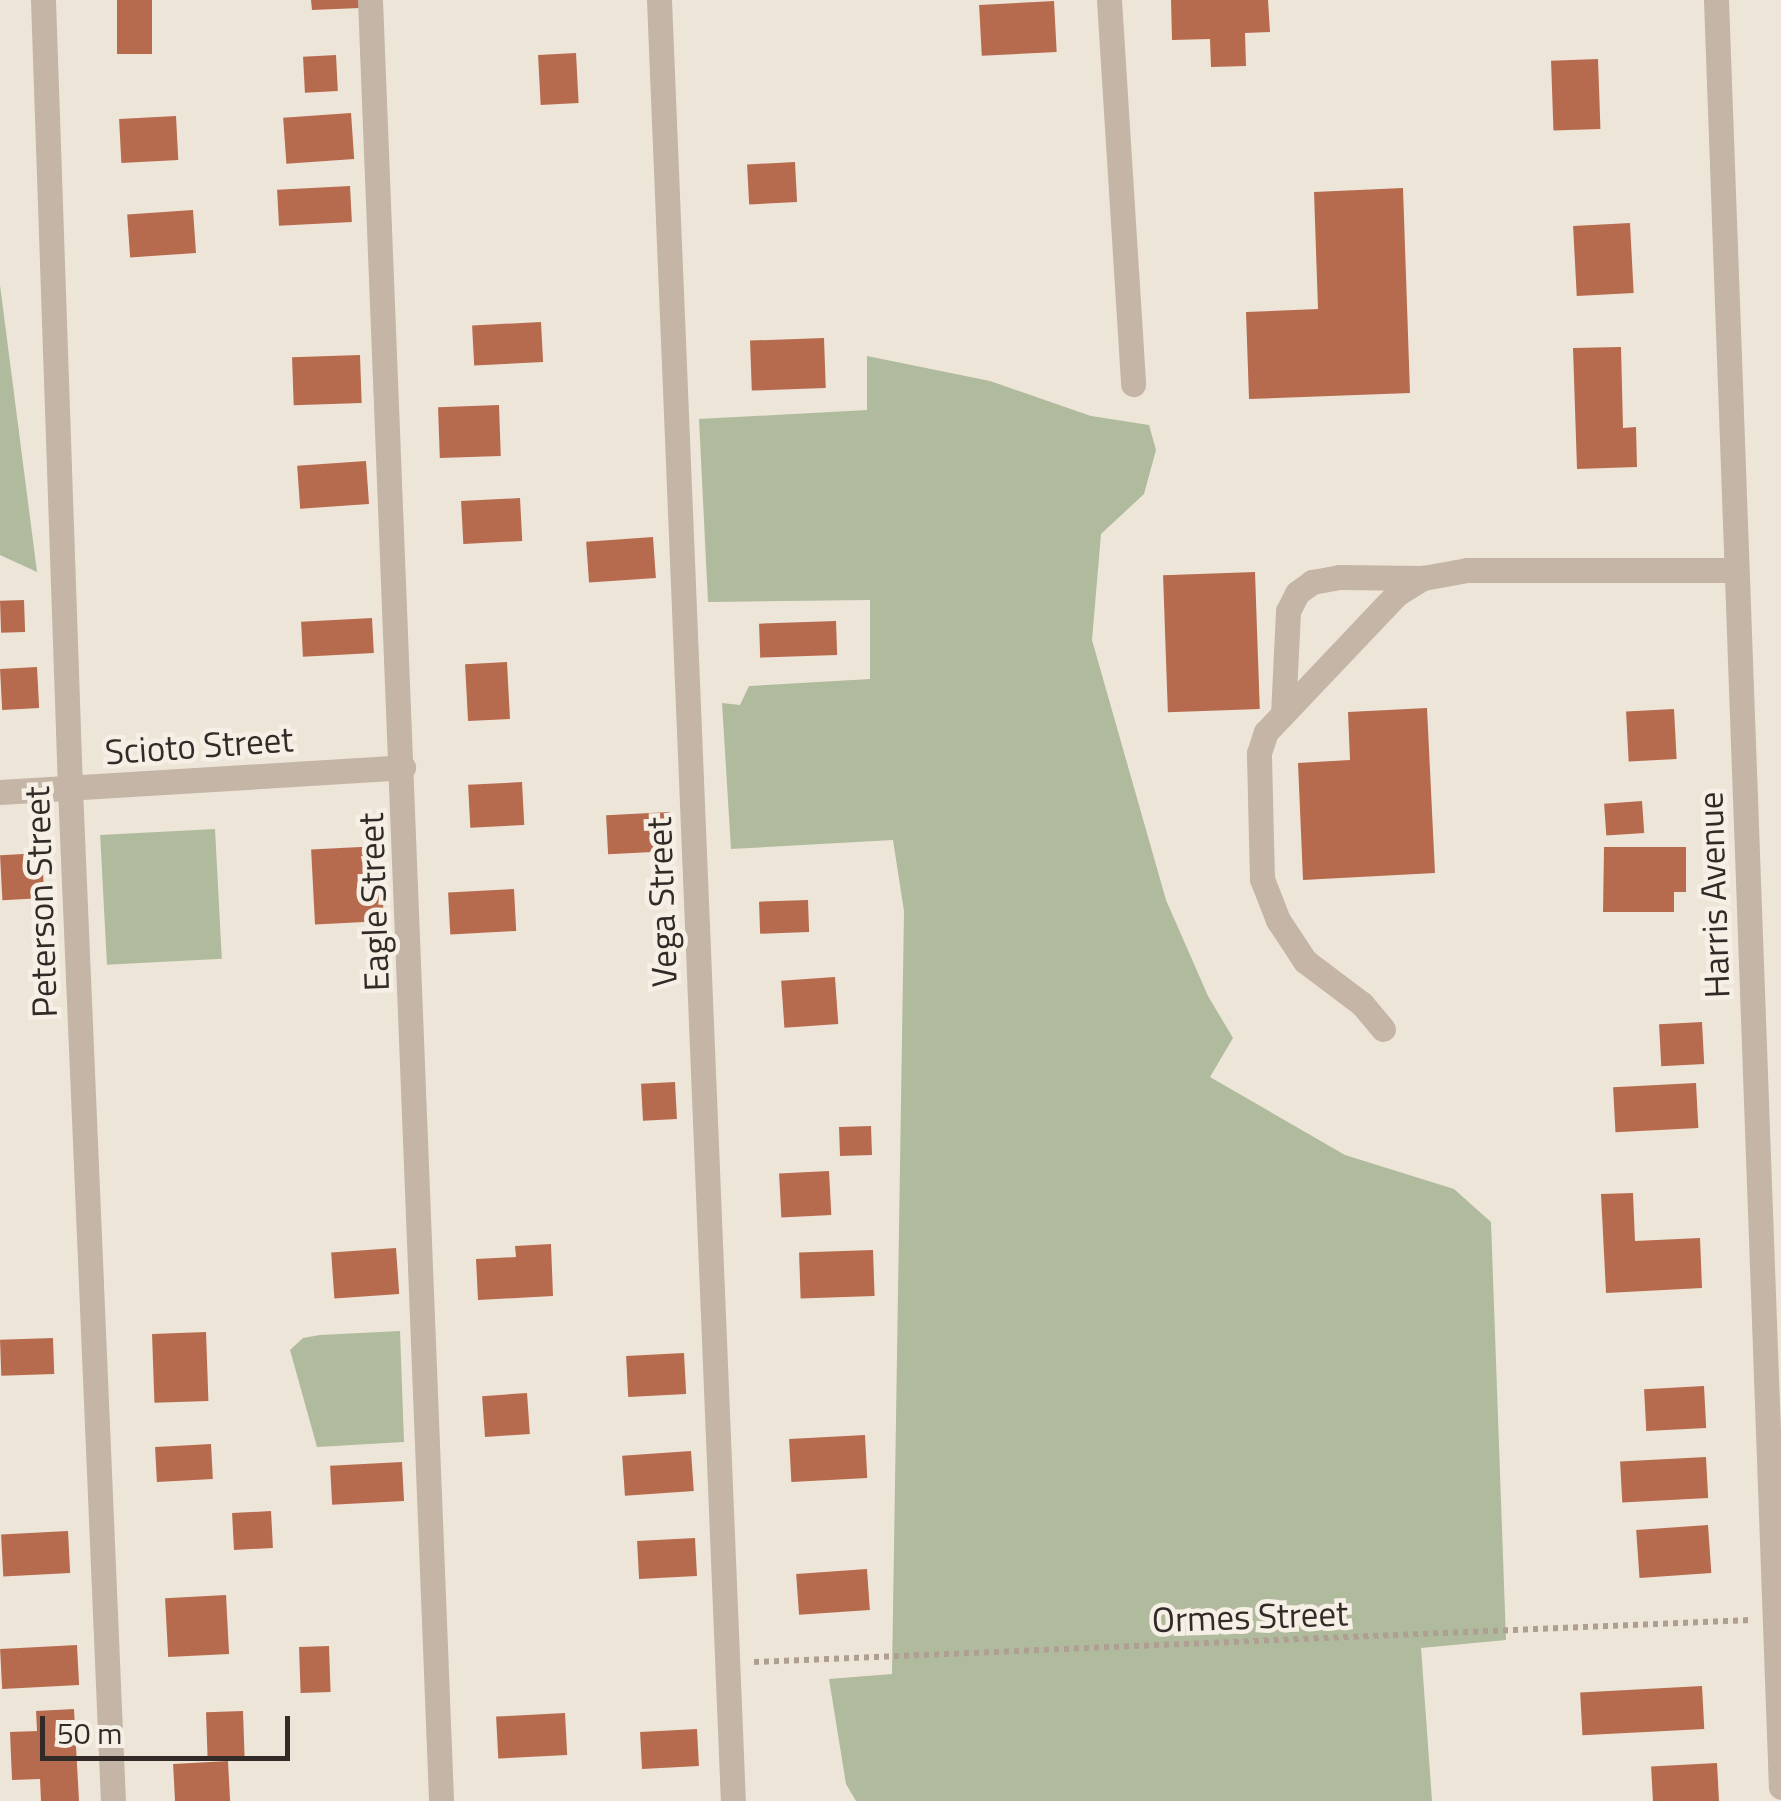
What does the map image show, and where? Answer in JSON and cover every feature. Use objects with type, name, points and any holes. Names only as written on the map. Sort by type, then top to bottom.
[{"type":"street","name":"Peterson Street","points":[[43,0],[70,788],[113,1801]]},
{"type":"street","name":"Eagle Street","points":[[370,0],[441,1801]]},
{"type":"street","name":"Vega Street","points":[[659,0],[733,1801]]},
{"type":"street","points":[[1110,0],[1133,384]]},
{"type":"street","name":"Harris Avenue","points":[[1716,0],[1781,1788]]},
{"type":"street","points":[[1282,714],[1288,611],[1296,593],[1312,582],[1339,578],[1423,578],[1467,570],[1736,570]]},
{"type":"street","points":[[1383,1029],[1362,1004],[1306,960],[1278,920],[1262,880],[1260,754],[1266,732],[1282,714],[1397,594],[1423,578]]},
{"type":"street","name":"Scioto Street","points":[[0,792],[403,767]]},
{"type":"path","name":"Ormes Street","points":[[728,1663],[1774,1619]]},
{"type":"green space","points":[[0,285],[37,572],[0,555]]},
{"type":"green space","points":[[867,356],[990,381],[1091,416],[1149,425],[1156,450],[1144,494],[1101,534],[1092,640],[1166,900],[1208,996],[1233,1038],[1210,1077],[1345,1155],[1454,1189],[1491,1222],[1506,1640],[1421,1648],[1432,1801],[856,1801],[846,1784],[829,1679],[892,1674],[904,911],[893,840],[731,849],[722,703],[740,705],[749,686],[870,679],[870,600],[708,602],[699,419],[867,410]]},
{"type":"green space","points":[[215,829],[222,959],[107,965],[100,835]]},
{"type":"green space","points":[[400,1331],[404,1442],[317,1447],[290,1350],[303,1338],[320,1335]]},
{"type":"building","points":[[117,0],[152,0],[152,54],[117,54]]},
{"type":"building","points":[[311,0],[360,0],[360,8],[312,10]]},
{"type":"building","points":[[1171,0],[1268,0],[1270,32],[1245,33],[1246,66],[1211,67],[1210,39],[1172,40]]},
{"type":"building","points":[[1054,1],[1057,52],[982,56],[979,5]]},
{"type":"building","points":[[576,53],[579,103],[541,105],[538,55]]},
{"type":"building","points":[[336,55],[338,91],[305,93],[303,57]]},
{"type":"building","points":[[1598,59],[1600,129],[1553,131],[1551,61]]},
{"type":"building","points":[[351,113],[354,159],[286,164],[283,118]]},
{"type":"building","points":[[176,116],[178,160],[121,163],[119,119]]},
{"type":"building","points":[[795,162],[797,202],[749,204],[747,165]]},
{"type":"building","points":[[350,186],[352,222],[279,226],[277,190]]},
{"type":"building","points":[[1403,188],[1410,393],[1249,399],[1246,312],[1318,309],[1314,192]]},
{"type":"building","points":[[193,210],[196,253],[130,257],[127,215]]},
{"type":"building","points":[[1630,223],[1634,293],[1577,296],[1573,226]]},
{"type":"building","points":[[541,322],[543,362],[474,366],[472,326]]},
{"type":"building","points":[[824,338],[826,388],[752,391],[750,341]]},
{"type":"building","points":[[1621,347],[1623,428],[1636,427],[1637,467],[1577,469],[1573,348]]},
{"type":"building","points":[[360,355],[362,403],[294,405],[292,357]]},
{"type":"building","points":[[499,405],[501,456],[440,458],[438,407]]},
{"type":"building","points":[[366,461],[369,504],[300,509],[297,466]]},
{"type":"building","points":[[520,498],[522,541],[463,544],[461,501]]},
{"type":"building","points":[[653,537],[656,578],[589,583],[586,542]]},
{"type":"building","points":[[1255,572],[1260,709],[1168,712],[1163,575]]},
{"type":"building","points":[[24,600],[25,632],[1,633],[0,601]]},
{"type":"building","points":[[372,618],[374,653],[303,657],[301,622]]},
{"type":"building","points":[[836,621],[837,655],[760,658],[759,624]]},
{"type":"building","points":[[507,662],[510,719],[468,721],[465,664]]},
{"type":"building","points":[[37,667],[39,708],[2,710],[0,669]]},
{"type":"building","points":[[1427,708],[1435,873],[1303,880],[1298,763],[1350,760],[1348,712]]},
{"type":"building","points":[[1674,709],[1677,759],[1629,761],[1626,712]]},
{"type":"building","points":[[522,782],[524,825],[470,828],[468,785]]},
{"type":"building","points":[[1642,801],[1644,833],[1606,836],[1604,804]]},
{"type":"building","points":[[670,812],[672,851],[608,854],[606,815]]},
{"type":"building","points":[[380,846],[384,921],[315,925],[311,850]]},
{"type":"building","points":[[1604,847],[1686,847],[1686,892],[1674,892],[1674,912],[1603,912]]},
{"type":"building","points":[[42,853],[44,898],[2,900],[0,855]]},
{"type":"building","points":[[514,889],[516,931],[450,934],[448,892]]},
{"type":"building","points":[[808,900],[809,932],[760,934],[759,902]]},
{"type":"building","points":[[835,977],[838,1024],[784,1028],[781,981]]},
{"type":"building","points":[[1702,1022],[1704,1064],[1661,1066],[1659,1024]]},
{"type":"building","points":[[675,1082],[677,1119],[643,1121],[641,1084]]},
{"type":"building","points":[[1696,1083],[1698,1128],[1615,1132],[1613,1087]]},
{"type":"building","points":[[871,1126],[872,1155],[840,1156],[839,1127]]},
{"type":"building","points":[[829,1171],[831,1215],[781,1218],[779,1174]]},
{"type":"building","points":[[1633,1193],[1635,1241],[1700,1238],[1702,1288],[1606,1293],[1601,1194]]},
{"type":"building","points":[[551,1244],[553,1296],[478,1300],[476,1259],[516,1257],[515,1246]]},
{"type":"building","points":[[396,1248],[399,1294],[334,1298],[331,1253]]},
{"type":"building","points":[[873,1250],[875,1296],[801,1299],[799,1253]]},
{"type":"building","points":[[206,1332],[208,1401],[154,1403],[152,1334]]},
{"type":"building","points":[[53,1338],[54,1374],[1,1376],[0,1340]]},
{"type":"building","points":[[684,1353],[686,1394],[628,1397],[626,1356]]},
{"type":"building","points":[[1704,1386],[1706,1428],[1646,1431],[1644,1389]]},
{"type":"building","points":[[527,1393],[530,1434],[485,1437],[482,1396]]},
{"type":"building","points":[[865,1435],[867,1478],[791,1482],[789,1439]]},
{"type":"building","points":[[211,1444],[213,1479],[157,1482],[155,1447]]},
{"type":"building","points":[[691,1451],[694,1491],[625,1496],[622,1456]]},
{"type":"building","points":[[1706,1457],[1708,1498],[1622,1502],[1620,1462]]},
{"type":"building","points":[[402,1462],[404,1501],[332,1505],[330,1466]]},
{"type":"building","points":[[271,1511],[273,1548],[234,1550],[232,1513]]},
{"type":"building","points":[[1708,1525],[1711,1573],[1640,1578],[1636,1530]]},
{"type":"building","points":[[68,1531],[70,1573],[3,1576],[1,1535]]},
{"type":"building","points":[[695,1538],[697,1576],[639,1579],[637,1541]]},
{"type":"building","points":[[867,1569],[870,1610],[799,1615],[796,1574]]},
{"type":"building","points":[[226,1595],[229,1654],[168,1657],[165,1598]]},
{"type":"building","points":[[77,1645],[79,1685],[2,1689],[0,1649]]},
{"type":"building","points":[[329,1646],[331,1692],[301,1693],[299,1647]]},
{"type":"building","points":[[1702,1686],[1704,1729],[1582,1735],[1580,1692]]},
{"type":"building","points":[[74,1709],[79,1801],[41,1801],[40,1779],[12,1780],[10,1732],[37,1731],[36,1711]]},
{"type":"building","points":[[243,1711],[245,1757],[208,1758],[206,1712]]},
{"type":"building","points":[[565,1713],[567,1755],[498,1759],[496,1717]]},
{"type":"building","points":[[697,1729],[699,1766],[642,1769],[640,1732]]},
{"type":"building","points":[[228,1761],[230,1801],[175,1801],[173,1764]]},
{"type":"building","points":[[1717,1763],[1719,1801],[1653,1801],[1651,1766]]}]
